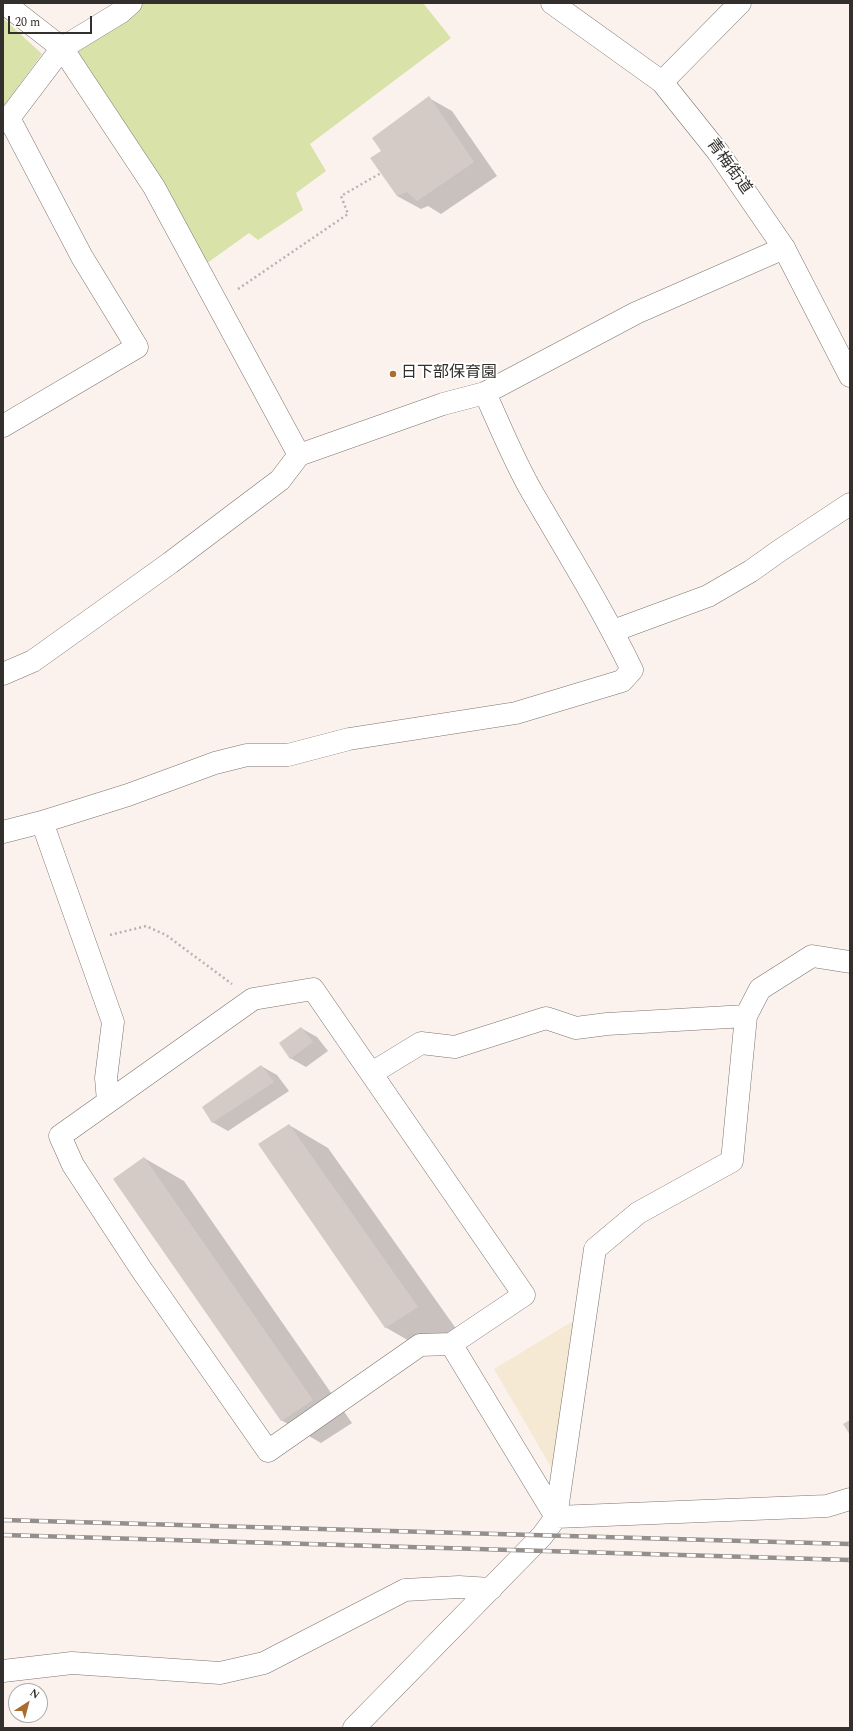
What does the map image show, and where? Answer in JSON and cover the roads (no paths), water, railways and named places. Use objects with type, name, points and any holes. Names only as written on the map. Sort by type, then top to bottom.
[{"type":"street","points":[[4,3],[62,48],[154,187],[299,455]]},
{"type":"street","points":[[3,426],[137,347],[82,257],[6,121],[62,48],[121,12],[131,3]]},
{"type":"street","name":"青梅街道","points":[[552,3],[662,82],[718,152],[784,248],[850,376]]},
{"type":"street","points":[[662,82],[740,3]]},
{"type":"street","points":[[3,674],[33,661],[170,563],[280,480],[299,455],[443,404],[485,393],[636,313],[784,248]]},
{"type":"street","points":[[3,832],[42,822],[128,795],[215,763],[247,755],[288,755],[349,739],[516,713],[622,681],[632,670],[613,631],[569,552],[531,491],[485,393]]},
{"type":"street","points":[[613,631],[708,596],[751,571],[850,504]]},
{"type":"street","points":[[42,822],[113,1022],[106,1078],[108,1100]]},
{"type":"street","points":[[354,1728],[542,1536],[556,1517],[595,1249],[638,1213],[732,1161],[746,1016],[760,989],[812,956],[850,962]]},
{"type":"street","points":[[313,989],[372,1074],[524,1295],[452,1344],[420,1345],[268,1450],[141,1269],[73,1165],[60,1136],[108,1100],[253,999],[313,989]]},
{"type":"street","points":[[372,1074],[421,1043],[455,1047],[546,1018],[576,1028],[607,1024],[746,1016]]},
{"type":"street","points":[[452,1344],[556,1517]]},
{"type":"street","points":[[556,1517],[827,1506],[850,1499]]},
{"type":"street","points":[[3,1672],[72,1663],[220,1672],[264,1663],[405,1590],[459,1587],[491,1589]]},
{"type":"railway","points":[[3,1520],[850,1544]]},
{"type":"railway","points":[[3,1535],[850,1560]]},
{"type":"place","name":"日下部保育園","points":[[393,374]]}]
